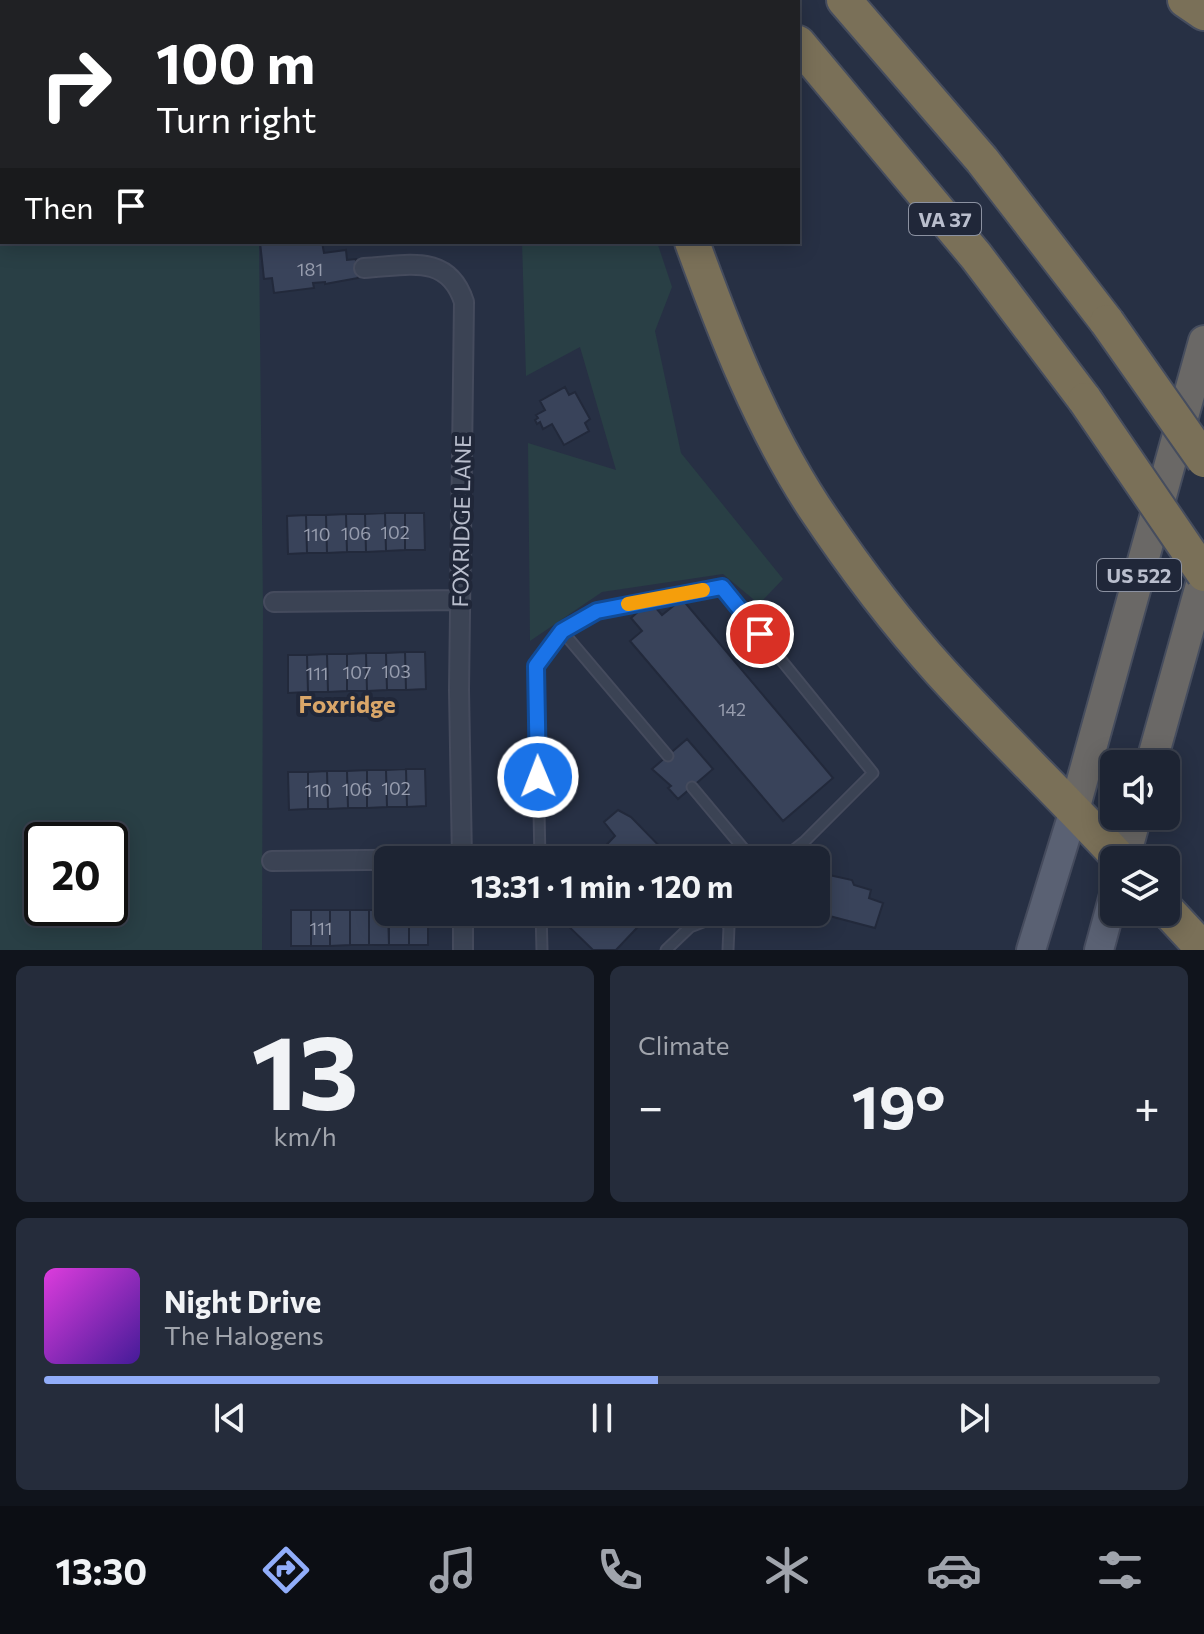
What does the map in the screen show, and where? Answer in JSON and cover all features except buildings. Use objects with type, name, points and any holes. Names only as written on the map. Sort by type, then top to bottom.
[{"type":"highway","name":"VA 37","points":[[844,0],[982,160],[1107,322],[1204,460]]},
{"type":"highway","points":[[1185,0],[1204,13]]},
{"type":"highway","name":"VA 37","points":[[800,45],[976,256],[1085,400],[1204,574]]},
{"type":"highway","points":[[693,244],[742,370],[776,442],[813,505],[896,619],[938,669],[1109,846]]},
{"type":"highway","name":"US 522","points":[[1074,810],[1204,341]]},
{"type":"highway","name":"US 522","points":[[1155,750],[1204,574]]},
{"type":"highway","points":[[1180,924],[1204,950]]},
{"type":"main road","name":"US 522","points":[[1031,950],[1074,810]]},
{"type":"main road","points":[[1099,950],[1106,926]]},
{"type":"street","name":"FOXRIDGE LANE","points":[[364,268],[426,264],[453,278],[464,302],[460,600],[462,846]]},
{"type":"street","points":[[274,602],[460,600]]},
{"type":"street","points":[[272,861],[374,860]]},
{"type":"street","points":[[463,926],[463,950]]},
{"type":"lane","points":[[540,846],[536,666],[562,631],[597,611],[722,587],[873,773],[799,846]]},
{"type":"lane","points":[[562,631],[668,756]]},
{"type":"lane","points":[[692,787],[741,846]]},
{"type":"lane","points":[[541,926],[542,950]]},
{"type":"lane","points":[[666,950],[693,926]]},
{"type":"lane","points":[[728,926],[728,950]]},
{"type":"green space","points":[[0,244],[259,244],[263,607],[262,950],[0,950]]},
{"type":"green space","points":[[522,244],[658,244],[672,287],[655,331],[681,453],[783,579],[759,604],[723,574],[602,592],[530,641],[528,443],[616,470],[580,347],[526,376]]},
{"type":"slow traffic","points":[[628,604],[703,590]]},
{"type":"district","name":"Foxridge","points":[[347,703]]},
{"type":"route","points":[[538,777],[536,666],[562,631],[597,611],[722,587],[760,634]]}]
